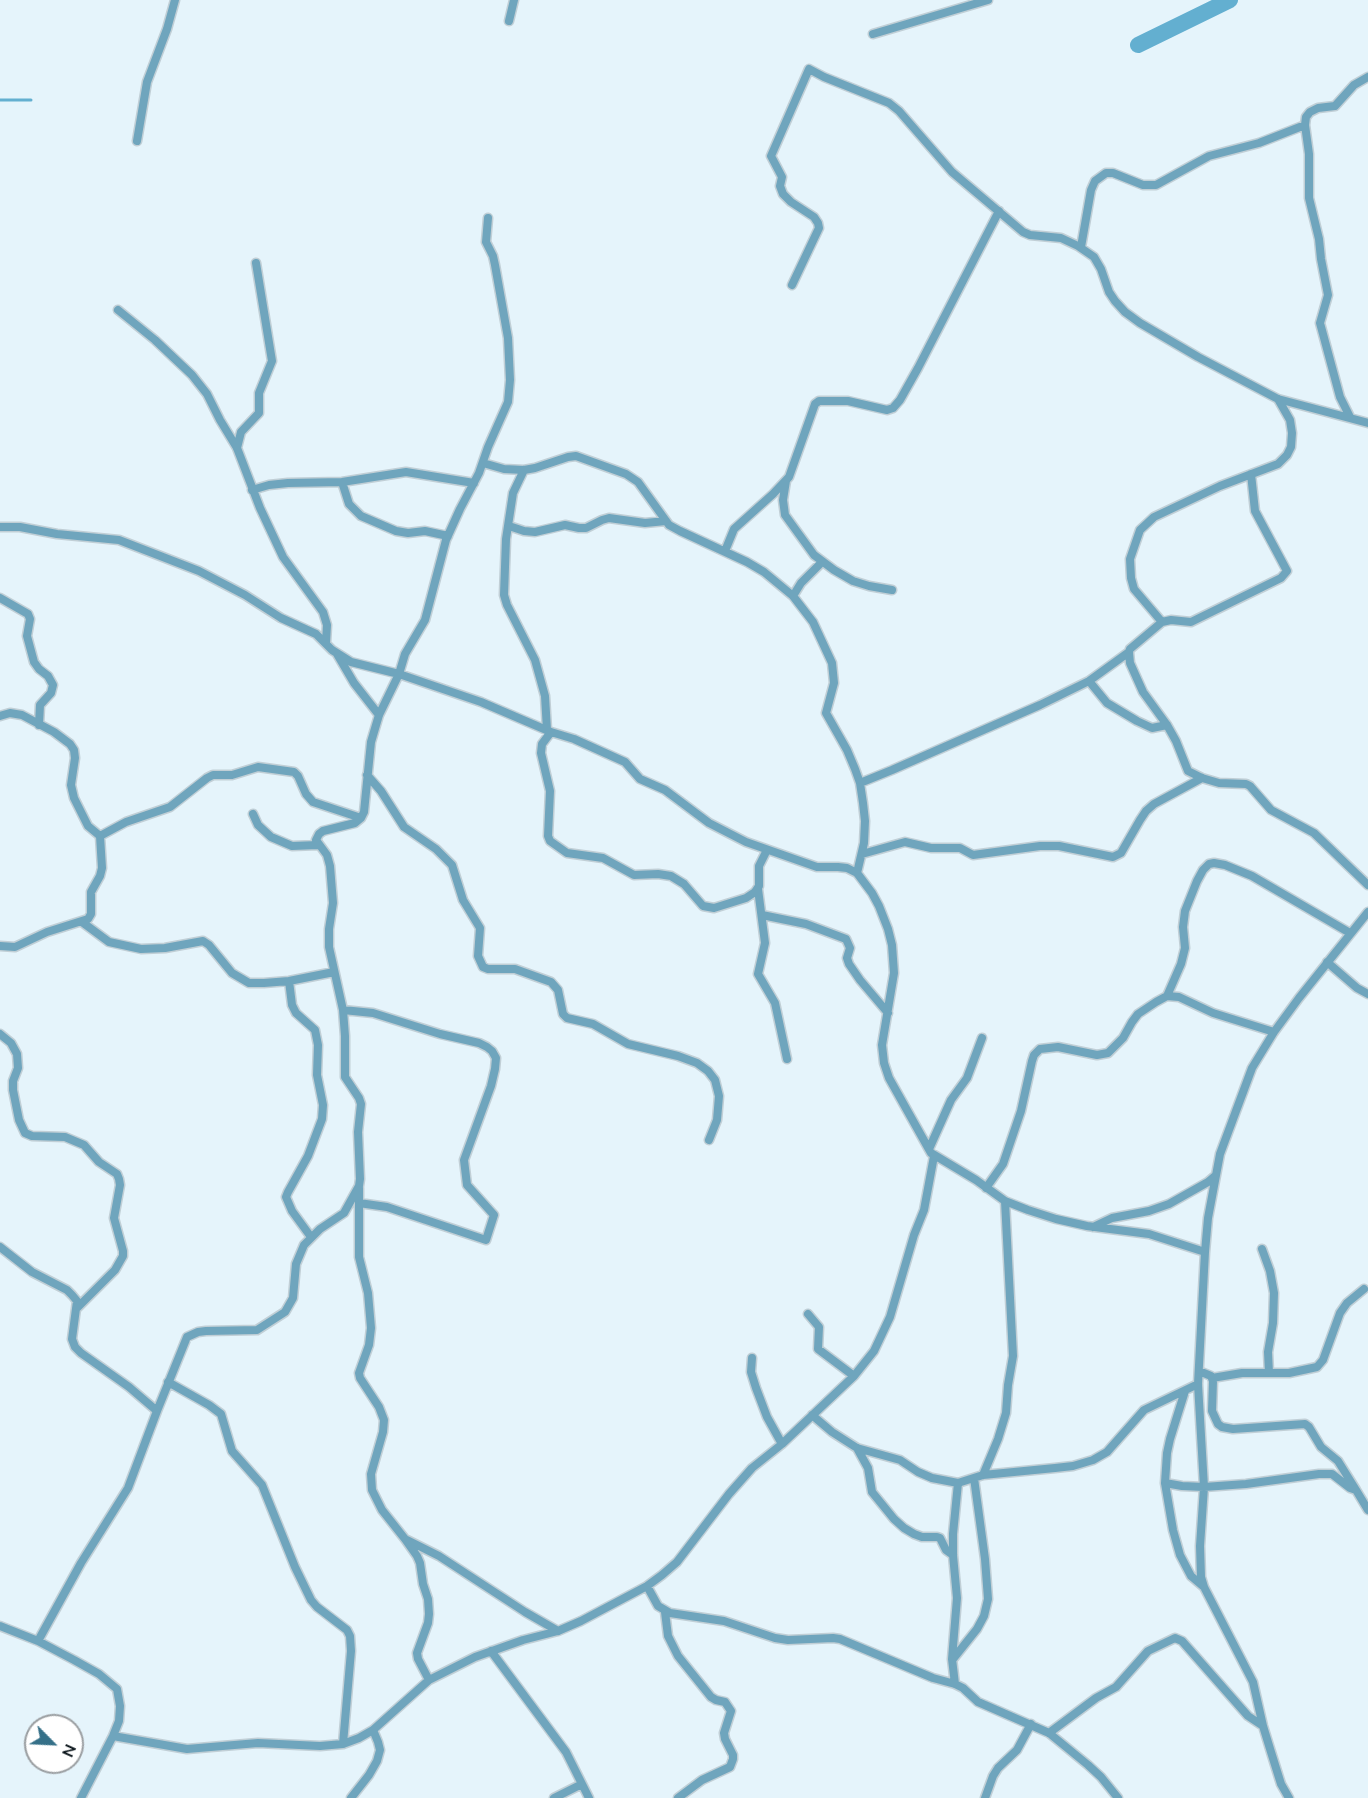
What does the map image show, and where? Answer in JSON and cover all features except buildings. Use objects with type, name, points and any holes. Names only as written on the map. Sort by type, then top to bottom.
[{"type":"street","points":[[137,141],[147,82],[167,29],[175,0]]},
{"type":"street","points":[[509,21],[514,0]]},
{"type":"street","points":[[873,34],[988,0]]},
{"type":"street","points":[[792,285],[819,228],[814,217],[783,194],[780,186],[782,177],[771,156],[809,69],[889,103],[899,111],[952,172],[1023,232],[1030,235],[1061,238],[1081,247],[1094,257],[1109,292],[1125,312],[1161,336],[1278,399],[1368,423]]},
{"type":"street","points":[[1350,417],[1340,397],[1320,323],[1328,295],[1319,239],[1309,198],[1309,154],[1305,125],[1310,112],[1318,108],[1335,106],[1354,85],[1368,77]]},
{"type":"street","points":[[1081,247],[1091,190],[1095,181],[1106,173],[1113,173],[1143,185],[1156,185],[1209,156],[1259,143],[1305,125]]},
{"type":"street","points":[[724,551],[734,529],[786,481],[791,473],[815,404],[819,401],[848,401],[887,410],[893,408],[900,400],[999,211]]},
{"type":"street","points":[[38,1641],[81,1563],[128,1488],[185,1341],[192,1334],[206,1331],[257,1330],[285,1312],[294,1298],[298,1257],[311,1237],[344,1214],[358,1186],[360,1179],[358,1132],[361,1104],[345,1077],[343,1011],[329,938],[333,903],[330,866],[327,855],[318,845],[316,837],[323,831],[347,826],[361,818],[364,812],[371,742],[379,715],[399,674],[405,654],[426,620],[448,536],[507,407],[510,380],[508,338],[498,275],[486,242],[488,218]]},
{"type":"street","points":[[237,448],[241,432],[259,413],[259,393],[272,361],[256,263]]},
{"type":"street","points":[[118,310],[155,340],[197,380],[237,448],[252,490],[284,556],[323,612],[327,625],[326,643]]},
{"type":"street","points":[[1162,622],[1134,589],[1131,578],[1130,559],[1140,530],[1154,517],[1220,486],[1278,464],[1291,447],[1292,433],[1290,420],[1278,399]]},
{"type":"street","points":[[483,463],[504,470],[524,470],[572,456],[585,458],[634,478],[666,521],[680,531],[764,572],[793,596],[813,622],[832,663],[834,683],[826,713],[847,750],[860,783],[865,821],[862,854],[857,873]]},
{"type":"street","points":[[524,470],[513,493],[506,550],[504,595],[536,660],[545,696],[549,731],[542,744],[541,753],[550,791],[549,840],[573,855],[603,858],[632,874],[671,876],[684,884],[705,907],[728,905],[746,898],[758,889]]},
{"type":"street","points":[[252,490],[269,485],[342,482],[406,472],[474,483]]},
{"type":"street","points":[[860,783],[1024,712],[1089,681],[1129,652],[1138,641],[1162,622],[1171,620],[1191,622],[1281,578],[1287,571],[1255,511],[1251,474]]},
{"type":"street","points":[[786,481],[783,504],[785,515],[822,562],[854,581],[892,590]]},
{"type":"street","points":[[342,482],[349,504],[361,516],[396,531],[408,533],[425,531],[448,536]]},
{"type":"street","points":[[509,526],[535,532],[565,525],[586,528],[606,519],[645,523],[666,521]]},
{"type":"street","points":[[0,527],[20,527],[113,539],[199,571],[281,618],[316,634],[337,654],[354,683],[379,715]]},
{"type":"street","points":[[793,596],[801,583],[822,562]]},
{"type":"street","points":[[0,598],[28,614],[30,619],[27,636],[34,662],[48,676],[53,685],[51,693],[40,705],[39,725]]},
{"type":"street","points":[[1129,652],[1130,663],[1141,689],[1167,725],[1190,773],[1219,783],[1250,786],[1271,810],[1314,833],[1368,885]]},
{"type":"street","points":[[337,654],[351,662],[399,674],[481,702],[625,762],[640,778],[674,796],[709,823],[746,842],[817,867],[847,868],[857,873],[879,906],[892,945],[894,973],[882,1045],[884,1063],[890,1078],[932,1152],[1005,1201],[1056,1219],[1093,1227],[1149,1234],[1204,1252]]},
{"type":"street","points":[[1089,681],[1107,703],[1137,722],[1152,728],[1167,725]]},
{"type":"street","points":[[0,716],[16,713],[63,738],[74,750],[71,790],[88,826],[100,836],[102,871],[91,892],[90,917],[86,921],[46,932],[15,947],[0,946]]},
{"type":"street","points":[[100,836],[126,822],[170,807],[213,775],[232,775],[258,767],[296,773],[306,794],[313,802],[361,818]]},
{"type":"street","points":[[367,775],[381,791],[404,827],[436,849],[452,864],[463,900],[480,928],[478,956],[483,967],[515,969],[554,984],[558,990],[563,1014],[567,1018],[593,1024],[628,1044],[697,1063],[708,1071],[715,1080],[719,1096],[717,1120],[709,1140]]},
{"type":"street","points":[[862,854],[905,842],[931,848],[960,848],[973,855],[1030,847],[1059,846],[1113,857],[1121,853],[1140,820],[1154,804],[1202,778]]},
{"type":"street","points":[[253,814],[258,825],[271,837],[292,846],[318,845]]},
{"type":"street","points":[[767,850],[759,866],[758,889],[765,944],[758,974],[775,1003],[787,1059]]},
{"type":"street","points":[[1167,996],[1181,964],[1185,948],[1183,927],[1185,910],[1200,875],[1209,864],[1225,865],[1252,876],[1350,933]]},
{"type":"street","points":[[1289,1798],[1281,1784],[1249,1673],[1204,1587],[1200,1570],[1204,1487],[1198,1384],[1204,1252],[1215,1176],[1227,1133],[1248,1077],[1274,1032],[1368,912]]},
{"type":"street","points":[[762,915],[806,924],[846,939],[850,948],[847,958],[849,964],[888,1012]]},
{"type":"street","points":[[82,922],[109,942],[141,949],[203,941],[232,973],[249,983],[289,981],[334,972]]},
{"type":"street","points":[[1327,962],[1357,988],[1368,994]]},
{"type":"street","points":[[289,981],[292,1005],[315,1030],[318,1045],[317,1075],[323,1105],[321,1119],[313,1145],[286,1197],[292,1211],[311,1237]]},
{"type":"street","points":[[986,1188],[1004,1164],[1021,1111],[1032,1060],[1040,1049],[1058,1047],[1097,1055],[1108,1053],[1123,1038],[1138,1014],[1167,996],[1179,997],[1220,1015],[1274,1032]]},
{"type":"street","points":[[343,1011],[373,1013],[440,1034],[479,1043],[492,1051],[496,1058],[491,1086],[464,1160],[467,1185],[494,1215],[486,1240],[387,1207],[359,1203]]},
{"type":"street","points":[[0,1034],[11,1043],[17,1054],[18,1068],[13,1081],[13,1090],[19,1120],[25,1133],[32,1136],[65,1137],[84,1145],[99,1162],[117,1174],[119,1179],[114,1218],[123,1256],[115,1270],[77,1308]]},
{"type":"street","points":[[113,1736],[187,1749],[258,1743],[320,1746],[343,1744],[374,1730],[429,1680],[475,1657],[558,1631],[581,1621],[647,1586],[677,1562],[752,1468],[782,1444],[854,1376],[874,1351],[890,1317],[927,1197],[932,1152],[951,1100],[967,1078],[982,1038]]},
{"type":"street","points":[[1093,1227],[1112,1218],[1160,1208],[1185,1196],[1215,1176]]},
{"type":"street","points":[[358,1186],[360,1257],[368,1293],[371,1329],[369,1345],[359,1373],[384,1420],[383,1432],[371,1474],[372,1490],[382,1510],[420,1563],[428,1599],[428,1623],[417,1653],[429,1680]]},
{"type":"street","points":[[983,1475],[1006,1413],[1013,1356],[1005,1201]]},
{"type":"street","points":[[0,1247],[32,1272],[67,1290],[76,1301],[77,1308],[72,1340],[75,1347],[157,1411]]},
{"type":"street","points":[[1262,1249],[1270,1271],[1274,1293],[1273,1323],[1268,1352],[1269,1373]]},
{"type":"street","points":[[1199,1371],[1212,1378],[1242,1373],[1289,1373],[1317,1367],[1323,1360],[1340,1313],[1347,1303],[1364,1289]]},
{"type":"street","points":[[808,1314],[819,1327],[818,1349],[854,1376]]},
{"type":"street","points":[[752,1358],[751,1372],[756,1388],[767,1417],[782,1444]]},
{"type":"street","points":[[1212,1378],[1214,1386],[1212,1411],[1218,1424],[1227,1429],[1307,1425],[1322,1447],[1338,1461],[1368,1510]]},
{"type":"street","points":[[168,1382],[201,1400],[220,1414],[232,1451],[262,1485],[311,1600],[347,1630],[351,1644],[343,1744]]},
{"type":"street","points":[[812,1415],[832,1432],[857,1448],[891,1456],[932,1478],[958,1483],[983,1475],[1073,1466],[1093,1460],[1112,1448],[1144,1410],[1198,1384]]},
{"type":"street","points":[[1185,1391],[1170,1439],[1165,1483],[1180,1555],[1191,1576],[1204,1587]]},
{"type":"street","points":[[857,1448],[868,1468],[872,1492],[894,1519],[914,1534],[940,1538],[946,1550],[952,1555]]},
{"type":"street","points":[[1165,1483],[1204,1487],[1327,1474],[1335,1476],[1345,1485],[1356,1490]]},
{"type":"street","points":[[952,1659],[977,1629],[984,1616],[988,1599],[974,1478]]},
{"type":"street","points":[[955,1684],[952,1659],[957,1598],[952,1555],[958,1483]]},
{"type":"street","points":[[405,1539],[439,1556],[558,1631]]},
{"type":"street","points":[[647,1586],[658,1606],[665,1612],[724,1621],[775,1638],[840,1639],[933,1678],[955,1684],[978,1702],[1049,1733],[1101,1777],[1118,1798]]},
{"type":"street","points":[[665,1612],[668,1636],[678,1656],[711,1696],[725,1702],[731,1711],[724,1732],[732,1755],[730,1767],[702,1780],[678,1798]]},
{"type":"street","points":[[0,1626],[38,1641],[99,1674],[117,1689],[120,1706],[118,1721],[113,1736],[81,1798]]},
{"type":"street","points":[[1049,1733],[1096,1698],[1116,1687],[1148,1651],[1176,1638],[1182,1641],[1248,1716],[1263,1726]]},
{"type":"street","points":[[491,1651],[566,1752],[589,1798]]},
{"type":"street","points":[[985,1798],[993,1776],[1017,1750],[1031,1724]]},
{"type":"street","points":[[351,1798],[377,1761],[380,1750],[374,1730]]},
{"type":"street","points":[[554,1798],[582,1784]]},
{"type":"waterway","points":[[1138,45],[1230,0]]},
{"type":"waterway","points":[[0,100],[31,100]]}]
